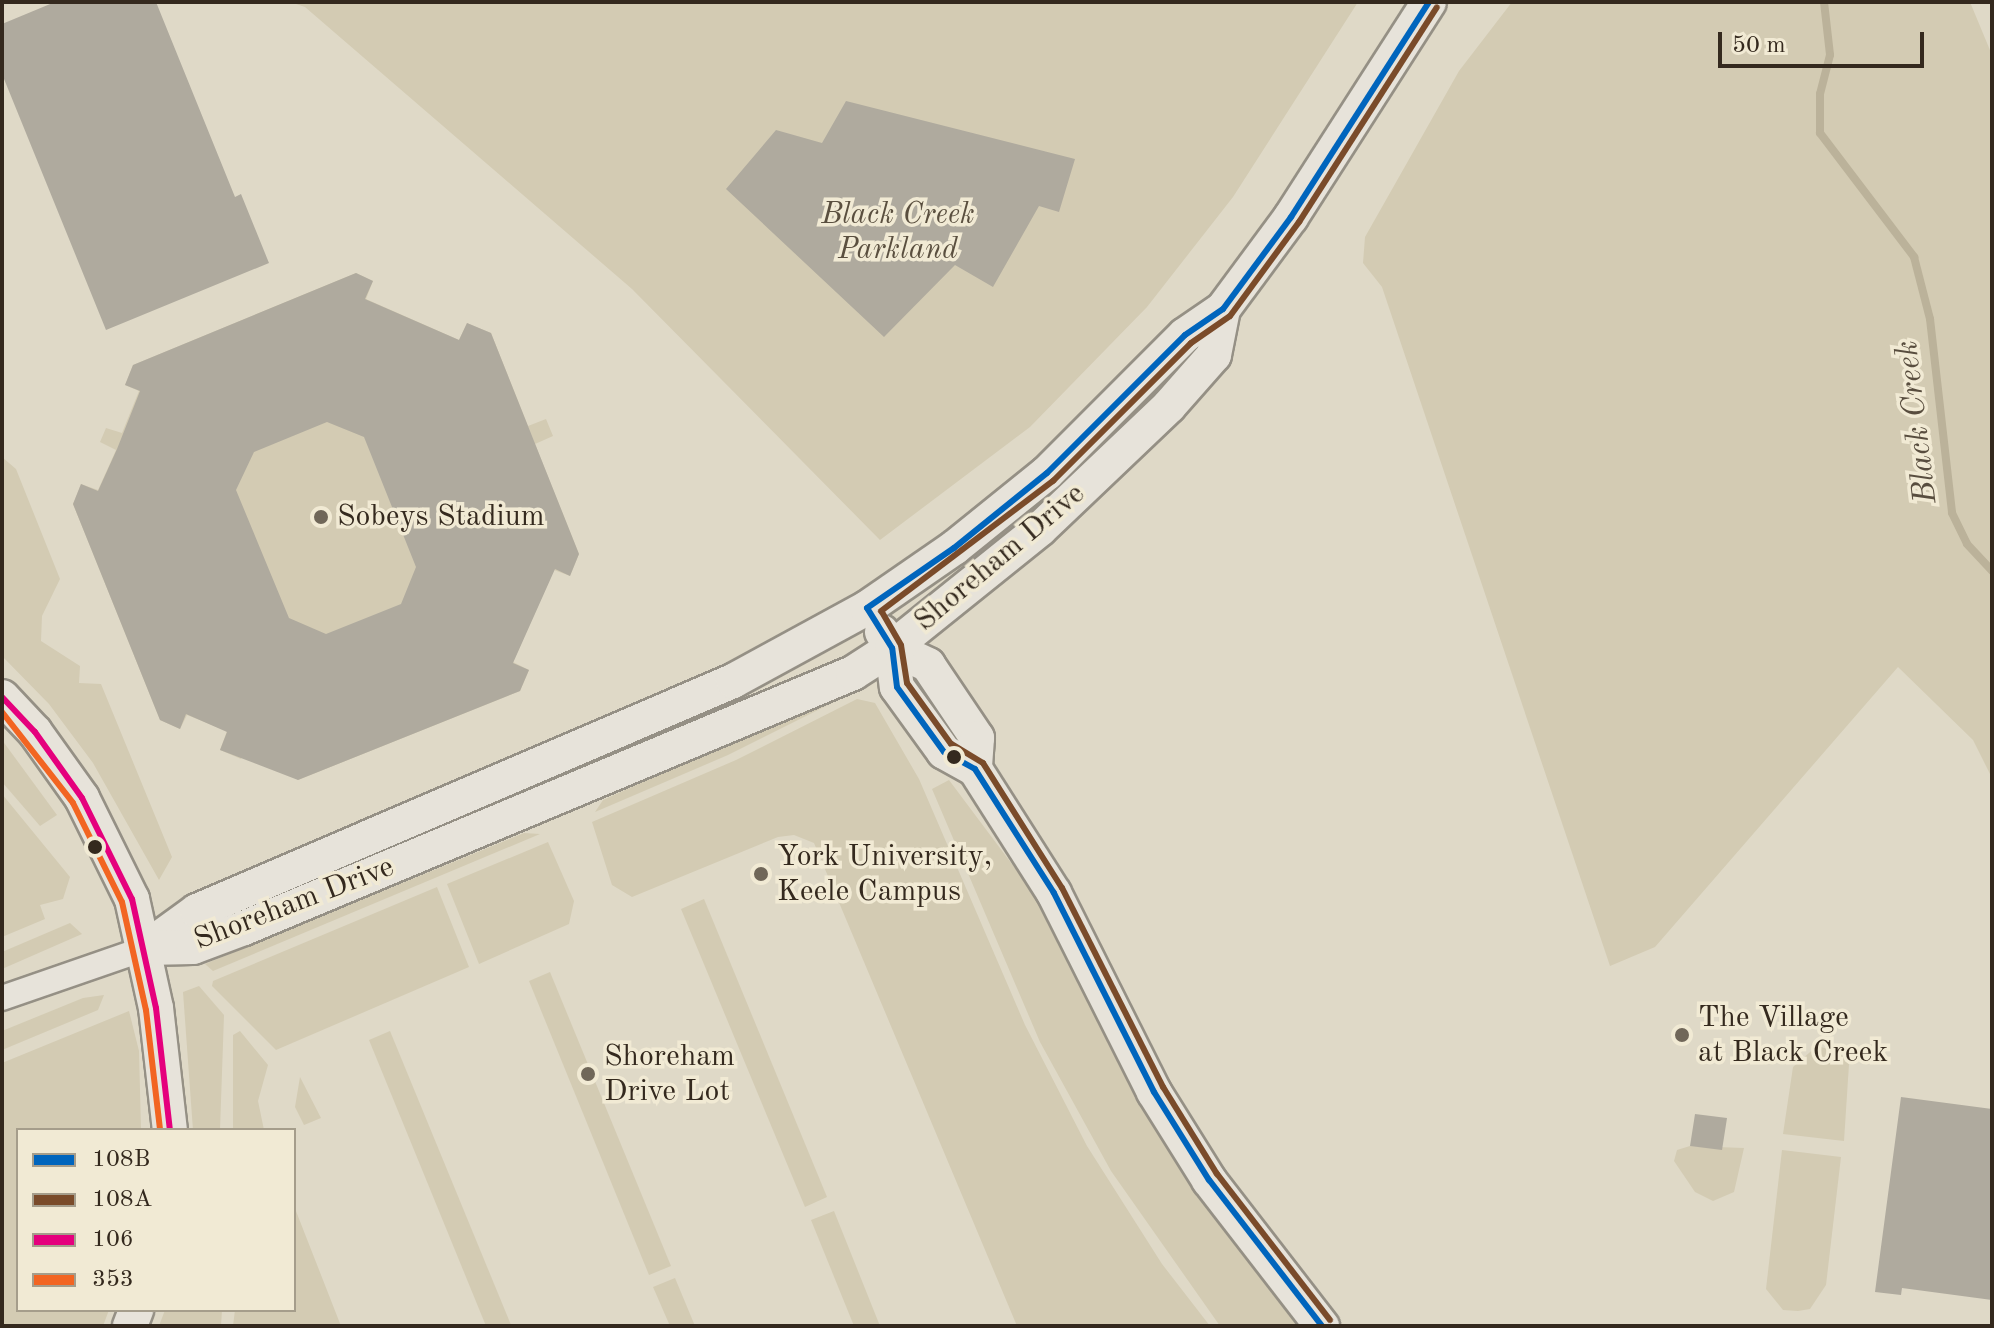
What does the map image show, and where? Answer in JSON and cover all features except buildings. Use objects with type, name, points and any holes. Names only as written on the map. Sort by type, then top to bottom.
[{"type":"street","name":"Shoreham Drive","points":[[146,948],[197,911],[733,681],[867,608],[954,548],[1047,473],[1185,335],[1223,309],[1291,217],[1398,44],[1429,2]]},
{"type":"street","name":"Shoreham Drive","points":[[146,948],[193,947],[244,928],[768,712],[843,678],[892,648],[1040,529],[1169,406],[1214,355],[1223,309]]},
{"type":"street","points":[[867,608],[892,648],[897,687],[944,752],[975,769],[1054,893],[1154,1092],[1235,1215],[1322,1326]]},
{"type":"street","points":[[2,697],[35,732],[82,798],[132,899],[146,948],[170,1128]]},
{"type":"street","points":[[2,998],[146,948]]},
{"type":"green space","name":"Black Creek Parkland","points":[[290,2],[1358,2],[1233,197],[1147,307],[1030,427],[880,540],[632,289],[305,7]]},
{"type":"green space","points":[[1512,2],[1970,2],[1992,55],[1992,778],[1973,740],[1898,667],[1655,947],[1610,966],[1382,287],[1363,263],[1365,237],[1459,71]]},
{"type":"green space","name":"Sobeys Stadium","points":[[356,273],[373,281],[366,299],[459,340],[467,323],[491,333],[528,426],[546,419],[553,436],[535,444],[579,554],[570,576],[554,570],[513,662],[529,670],[520,691],[298,780],[248,742],[241,759],[220,750],[227,731],[187,715],[180,729],[160,720],[73,504],[81,484],[98,490],[116,450],[100,442],[106,428],[122,433],[139,391],[125,385],[133,365]]},
{"type":"green space","points":[[2,457],[16,469],[60,579],[42,616],[41,641],[80,666],[79,683],[101,684],[172,857],[159,880],[93,763],[49,704],[2,656]]},
{"type":"green space","points":[[848,689],[856,691],[728,755],[595,812],[603,800]]},
{"type":"green space","points":[[857,699],[875,703],[919,779],[1025,1025],[1087,1146],[1162,1264],[1210,1326],[1017,1326],[814,843],[794,835],[778,837],[632,897],[612,885],[592,822],[736,760]]},
{"type":"green space","points":[[2,740],[57,815],[40,826],[2,782]]},
{"type":"green space","points":[[949,780],[1035,895],[1200,1195],[1299,1326],[1220,1326],[1111,1171],[1040,1042],[932,789]]},
{"type":"green space","points":[[2,794],[70,877],[63,899],[40,905],[45,919],[2,937]]},
{"type":"green space","points":[[524,833],[540,834],[213,971],[205,964]]},
{"type":"green space","points":[[548,842],[574,901],[569,924],[479,964],[447,884]]},
{"type":"green space","points":[[437,887],[469,967],[276,1050],[212,986],[213,981]]},
{"type":"green space","points":[[704,899],[827,1197],[805,1207],[681,909]]},
{"type":"green space","points":[[70,923],[82,934],[2,969],[2,952]]},
{"type":"green space","points":[[550,972],[671,1266],[649,1275],[529,981]]},
{"type":"green space","points":[[199,986],[224,1015],[220,1128],[193,1128],[183,992]]},
{"type":"green space","points":[[104,995],[98,1010],[2,1050],[2,1031],[83,998]]},
{"type":"green space","points":[[129,1011],[139,1051],[141,1128],[16,1128],[16,1312],[108,1312],[103,1326],[2,1326],[2,1063]]},
{"type":"green space","points":[[240,1031],[268,1065],[258,1101],[264,1128],[233,1128],[233,1035]]},
{"type":"green space","points":[[390,1031],[511,1325],[486,1326],[369,1040]]},
{"type":"green space","points":[[1817,1046],[1839,1052],[1849,1064],[1844,1141],[1783,1134],[1793,1067]]},
{"type":"green space","points":[[300,1077],[321,1118],[304,1125],[295,1107]]},
{"type":"green space","points":[[1690,1146],[1744,1148],[1734,1192],[1713,1201],[1695,1192],[1674,1161],[1677,1150]]},
{"type":"green space","points":[[1782,1150],[1841,1157],[1826,1285],[1810,1309],[1798,1311],[1783,1310],[1766,1289]]},
{"type":"green space","points":[[296,1211],[341,1326],[233,1326],[235,1312],[296,1312]]},
{"type":"green space","points":[[834,1211],[880,1326],[854,1326],[811,1220]]},
{"type":"green space","points":[[675,1278],[695,1326],[670,1326],[653,1287]]},
{"type":"green space","points":[[164,1312],[222,1312],[221,1326],[159,1326]]},
{"type":"waterway","name":"Black Creek","points":[[1824,2],[1830,55],[1820,94],[1820,133],[1914,257],[1930,319],[1952,513],[1967,544],[1992,571]]},
{"type":"transit line","name":"108B","points":[[1322,1326],[1209,1180],[1154,1092],[1054,893],[975,769],[944,752],[897,687],[892,648],[867,608],[954,548],[1047,473],[1185,335],[1223,309],[1291,217],[1429,2]]},
{"type":"transit line","name":"108A","points":[[1330,1320],[1217,1174],[1163,1087],[1062,888],[983,763],[951,744],[907,683],[901,645],[881,611],[1053,481],[1191,343],[1230,316],[1299,222],[1437,7]]},
{"type":"transit line","name":"106","points":[[2,697],[35,732],[82,798],[132,899],[156,1008],[170,1128]]},
{"type":"transit line","name":"353","points":[[2,712],[73,803],[122,902],[146,1010],[160,1128]]},
{"type":"place","name":"Sobeys Stadium","points":[[321,517]]},
{"type":"place","name":"York University, Keele Campus","points":[[761,874]]},
{"type":"place","name":"The Village at Black Creek","points":[[1682,1035]]},
{"type":"place","name":"Shoreham Drive Lot","points":[[588,1074]]}]
